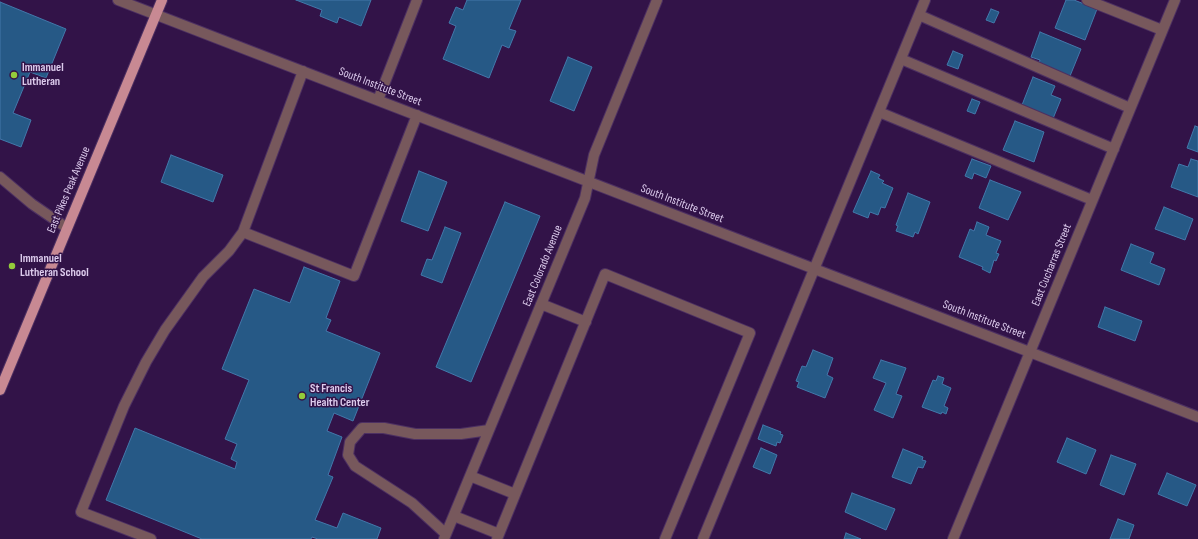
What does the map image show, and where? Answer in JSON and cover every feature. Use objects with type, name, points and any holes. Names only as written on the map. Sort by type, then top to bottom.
[{"type":"main road","name":"East Pikes Peak Avenue","points":[[0,390],[162,0]]},
{"type":"street","name":"South Institute Street","points":[[118,0],[1198,417]]},
{"type":"street","points":[[378,100],[417,0]]},
{"type":"street","name":"East Colorado Avenue","points":[[445,537],[585,198],[587,181],[594,155],[657,0]]},
{"type":"street","points":[[704,539],[925,0]]},
{"type":"street","points":[[1086,0],[1162,30]]},
{"type":"street","name":"East Cucharras Street","points":[[953,539],[1174,0]]},
{"type":"street","points":[[919,15],[1130,108]]},
{"type":"street","points":[[901,59],[1114,149]]},
{"type":"street","points":[[151,539],[81,512],[124,406],[146,362],[165,330],[204,278],[229,251],[243,232],[303,72]]},
{"type":"street","points":[[879,112],[1092,200]]},
{"type":"street","points":[[243,232],[354,276],[417,115]]},
{"type":"street","points":[[0,176],[32,204],[67,228]]},
{"type":"street","points":[[454,516],[498,537],[605,274],[750,334],[666,539]]},
{"type":"street","points":[[541,304],[586,322]]},
{"type":"street","points":[[445,537],[412,503],[355,466],[348,455],[350,442],[362,428],[384,428],[415,434],[461,434],[489,430]]},
{"type":"street","points":[[470,476],[515,494]]},
{"type":"building","points":[[296,0],[371,0],[361,26],[339,17],[337,23],[320,16],[322,10]]},
{"type":"building","points":[[467,0],[521,0],[509,29],[516,31],[509,48],[502,45],[489,78],[443,59],[456,26],[449,23],[456,7],[463,10]]},
{"type":"building","points":[[1066,0],[1074,0],[1097,9],[1085,40],[1055,28]]},
{"type":"building","name":"Immanuel Lutheran","points":[[0,2],[66,29],[46,78],[30,72],[13,113],[31,120],[21,147],[0,139]]},
{"type":"building","points":[[991,9],[999,12],[994,23],[986,20]]},
{"type":"building","points":[[1040,32],[1081,49],[1070,76],[1039,64],[1040,60],[1031,57]]},
{"type":"building","points":[[953,51],[963,55],[958,69],[947,65]]},
{"type":"building","points":[[568,57],[592,67],[574,111],[550,101]]},
{"type":"building","points":[[1033,77],[1055,86],[1051,95],[1061,99],[1052,121],[1022,105]]},
{"type":"building","points":[[972,99],[980,102],[975,114],[967,111]]},
{"type":"building","points":[[1015,121],[1044,132],[1034,162],[1003,150]]},
{"type":"building","points":[[1195,126],[1198,127],[1198,152],[1187,148]]},
{"type":"building","points":[[171,155],[223,175],[213,202],[161,182]]},
{"type":"building","points":[[972,159],[991,166],[986,178],[974,173],[972,179],[965,176]]},
{"type":"building","points":[[1191,159],[1198,161],[1198,197],[1171,187],[1179,164],[1188,167]]},
{"type":"building","points":[[419,171],[447,182],[428,231],[401,221]]},
{"type":"building","points":[[871,171],[880,175],[878,178],[884,181],[882,183],[893,188],[885,208],[881,207],[878,215],[870,212],[868,218],[853,212]]},
{"type":"building","points":[[990,180],[1021,192],[1008,220],[979,208]]},
{"type":"building","points":[[908,193],[930,202],[918,234],[915,232],[913,237],[896,231],[898,226],[896,225]]},
{"type":"building","points":[[505,202],[540,216],[471,382],[436,367]]},
{"type":"building","points":[[1164,207],[1193,219],[1185,240],[1155,229]]},
{"type":"building","points":[[977,222],[989,227],[986,235],[1001,241],[996,253],[999,254],[996,261],[994,260],[990,273],[982,269],[983,267],[959,257],[970,229],[974,231]]},
{"type":"building","points":[[445,227],[461,233],[442,283],[421,275],[427,259],[432,260]]},
{"type":"building","points":[[1131,244],[1154,253],[1150,263],[1165,269],[1159,285],[1121,270]]},
{"type":"building","name":"St Francis Health Center","points":[[304,267],[340,281],[326,318],[331,320],[326,331],[380,353],[353,421],[334,413],[327,431],[342,437],[328,475],[333,477],[315,520],[337,528],[343,513],[381,528],[377,539],[318,539],[312,537],[311,539],[202,539],[106,500],[135,428],[235,469],[237,462],[231,459],[237,444],[225,439],[249,380],[222,369],[254,289],[290,303]]},
{"type":"building","points":[[1105,307],[1142,321],[1135,341],[1098,327]]},
{"type":"building","points":[[813,350],[833,358],[827,375],[833,378],[825,398],[797,387],[799,382],[796,381],[802,366],[806,367]]},
{"type":"building","points":[[881,360],[906,368],[896,394],[902,396],[893,418],[874,410],[886,383],[873,378]]},
{"type":"building","points":[[938,376],[944,378],[942,384],[951,388],[944,406],[948,408],[946,414],[942,412],[941,414],[922,407],[933,380],[936,381]]},
{"type":"building","points":[[763,425],[781,432],[780,434],[783,435],[780,443],[777,442],[776,446],[758,439]]},
{"type":"building","points":[[1067,438],[1096,450],[1086,474],[1057,462]]},
{"type":"building","points":[[761,448],[777,455],[770,474],[753,467]]},
{"type":"building","points":[[903,449],[923,457],[922,460],[926,461],[923,468],[918,467],[911,484],[892,477]]},
{"type":"building","points":[[1111,455],[1136,464],[1124,495],[1100,485]]},
{"type":"building","points":[[1167,473],[1196,485],[1187,506],[1158,494]]},
{"type":"building","points":[[852,493],[895,509],[886,530],[845,512]]},
{"type":"building","points":[[1118,519],[1134,525],[1129,539],[1110,539]]},
{"type":"building","points":[[846,533],[861,539],[844,539]]},
{"type":"place","name":"Immanuel Lutheran","points":[[14,75]]},
{"type":"place","name":"Immanuel Lutheran School","points":[[12,266]]},
{"type":"place","name":"St Francis Health Center","points":[[302,396]]}]
